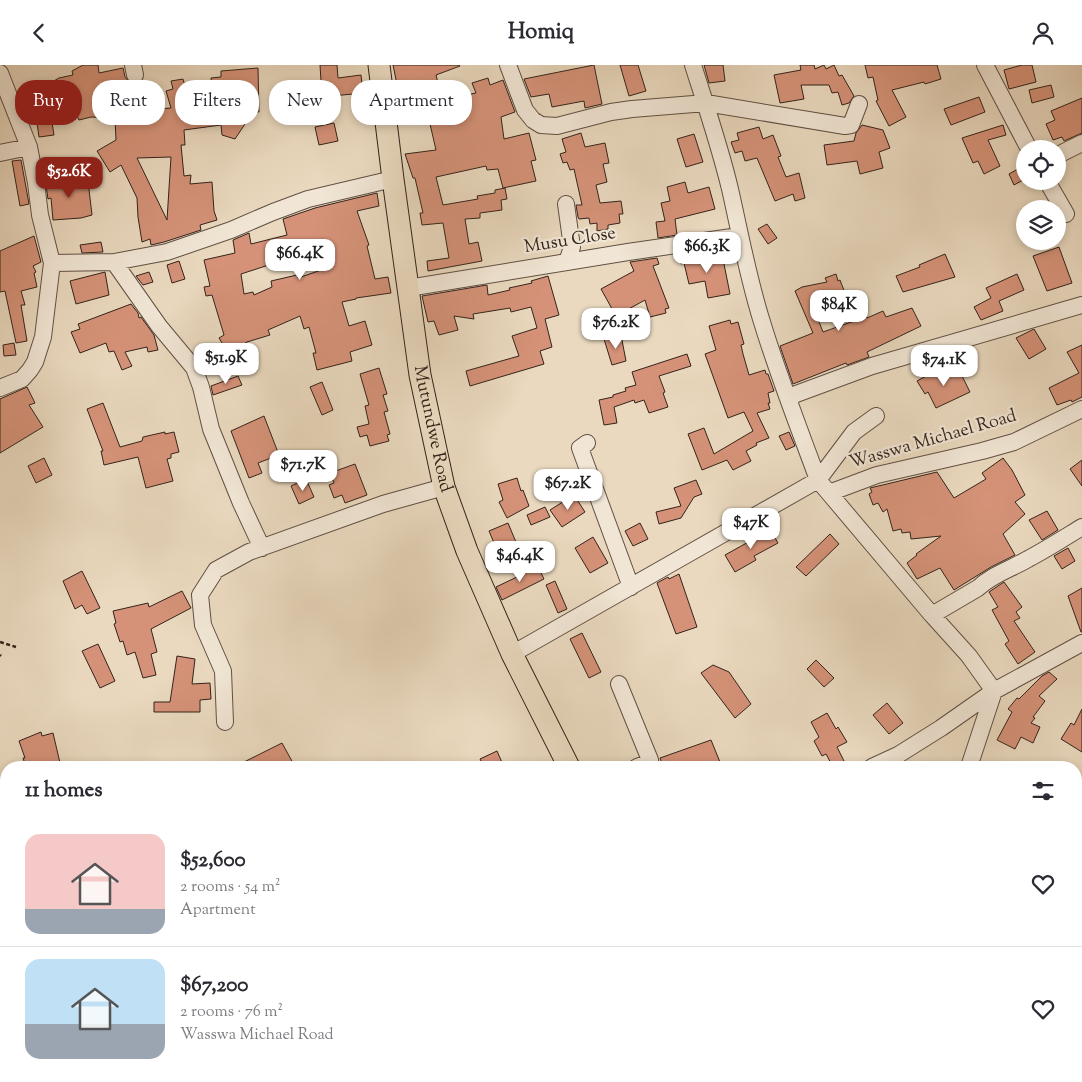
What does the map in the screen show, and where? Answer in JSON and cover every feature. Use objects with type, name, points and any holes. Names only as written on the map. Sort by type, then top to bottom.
[{"type":"main road","name":"Mutundwe Road","points":[[379,65],[420,375],[444,487],[466,551],[512,654],[565,761]]},
{"type":"street","points":[[508,65],[525,109],[533,120],[541,125],[557,126],[610,112],[632,109],[706,103],[851,125],[859,104]]},
{"type":"street","points":[[693,65],[706,103],[730,188],[739,236],[762,323],[818,480],[969,656],[994,691]]},
{"type":"street","points":[[985,65],[1024,140]]},
{"type":"street","points":[[0,73],[29,147],[40,215],[52,263],[43,337],[35,362],[22,379],[0,388]]},
{"type":"street","points":[[1066,151],[1082,143]]},
{"type":"street","points":[[0,153],[29,147]]},
{"type":"street","points":[[52,263],[114,262],[167,252],[231,230],[308,199],[393,179]]},
{"type":"street","points":[[566,204],[572,247],[567,262]]},
{"type":"street","name":"Musu Close","points":[[408,288],[739,236]]},
{"type":"street","points":[[114,262],[159,326],[194,368],[212,429],[241,503],[262,548]]},
{"type":"street","points":[[788,397],[872,366],[1082,305]]},
{"type":"street","name":"Wasswa Michael Road","points":[[829,493],[877,475],[1014,442],[1082,409]]},
{"type":"street","points":[[512,654],[818,480],[854,433],[876,416]]},
{"type":"street","points":[[587,443],[580,448],[631,587]]},
{"type":"street","points":[[225,722],[223,671],[203,625],[200,595],[216,570],[249,553],[382,504],[444,487]]},
{"type":"street","points":[[932,615],[978,588],[998,573],[1027,560],[1082,527]]},
{"type":"street","points":[[885,761],[941,728],[994,691],[1080,646]]},
{"type":"street","points":[[619,684],[649,761]]},
{"type":"street","points":[[971,761],[994,691]]},
{"type":"path","points":[[0,642],[16,647]]},
{"type":"building","points":[[83,65],[98,65],[99,73],[123,68],[128,80],[92,80],[92,117],[82,119],[82,80],[56,80],[73,75],[72,71]]},
{"type":"building","points":[[320,65],[337,65],[338,78],[361,75],[362,80],[351,80],[351,94],[341,95],[341,80],[321,80]]},
{"type":"building","points":[[393,65],[460,66],[436,75],[437,80],[396,80]]},
{"type":"building","points":[[594,65],[602,104],[585,108],[584,101],[552,107],[549,94],[531,97],[524,79]]},
{"type":"building","points":[[620,65],[638,65],[646,91],[629,96]]},
{"type":"building","points":[[704,65],[723,65],[725,81],[709,83]]},
{"type":"building","points":[[800,65],[814,65],[815,69],[824,65],[826,69],[834,65],[839,76],[842,75],[854,96],[849,103],[842,105],[838,92],[832,93],[829,85],[801,85],[804,99],[780,103],[774,75],[801,70]]},
{"type":"building","points":[[865,65],[937,65],[941,79],[892,90],[906,117],[889,126],[876,101],[878,100],[873,77],[868,78]]},
{"type":"building","points":[[1022,65],[1032,65],[1036,82],[1009,89],[1004,70]]},
{"type":"building","points":[[258,68],[258,80],[211,80],[211,78],[221,77],[221,71]]},
{"type":"building","points":[[488,78],[490,85],[503,80],[515,112],[501,117],[504,139],[529,133],[536,160],[531,161],[536,181],[503,188],[498,169],[487,170],[486,166],[436,177],[443,205],[478,199],[477,196],[495,193],[495,190],[505,188],[507,199],[501,200],[502,210],[480,213],[480,218],[465,219],[469,244],[478,242],[482,261],[428,271],[427,261],[449,258],[443,223],[422,225],[420,213],[423,213],[415,178],[413,178],[405,154],[436,150],[430,125],[472,125],[472,94],[476,93],[472,83]]},
{"type":"building","points":[[175,80],[175,125],[221,125],[184,130],[185,145],[181,145],[184,176],[191,175],[190,184],[212,182],[214,211],[217,220],[200,225],[201,230],[164,242],[151,245],[150,239],[142,242],[137,198],[121,165],[110,172],[97,151],[116,140],[115,125],[165,125],[165,108],[171,108],[166,91],[173,89],[171,81]],"holes":[[[171,157],[167,220],[137,158]]]},
{"type":"building","points":[[1051,85],[1054,97],[1032,103],[1029,90]]},
{"type":"building","points":[[979,97],[985,112],[951,125],[944,109]]},
{"type":"building","points":[[1082,98],[1082,133],[1066,140],[1062,137],[1053,140],[1046,124],[1055,120],[1051,111]]},
{"type":"building","points":[[37,125],[52,125],[54,135],[39,137]]},
{"type":"building","points":[[221,125],[244,125],[235,139],[222,135]]},
{"type":"building","points":[[334,125],[338,141],[319,145],[315,127]]},
{"type":"building","points":[[862,125],[883,130],[890,148],[879,152],[883,168],[860,174],[857,161],[827,165],[824,145],[854,141],[856,133]]},
{"type":"building","points":[[1003,125],[1006,135],[988,140],[1000,166],[984,174],[978,161],[973,163],[962,138]]},
{"type":"building","points":[[759,127],[763,139],[773,135],[781,156],[778,157],[786,177],[799,173],[805,198],[795,201],[793,194],[775,201],[757,158],[745,161],[742,151],[735,153],[731,142],[739,140],[737,133]]},
{"type":"building","points":[[581,133],[585,147],[605,143],[609,163],[603,164],[607,182],[596,185],[600,203],[621,201],[623,214],[619,214],[620,223],[608,225],[608,229],[597,231],[597,223],[590,224],[589,218],[579,219],[576,205],[582,205],[574,169],[570,170],[567,162],[563,163],[560,154],[566,152],[562,139]]},
{"type":"building","points":[[694,134],[703,162],[686,167],[677,139]]},
{"type":"building","points":[[21,160],[29,204],[20,206],[12,161]]},
{"type":"building","points":[[1016,170],[1016,184],[1014,185],[1009,174]]},
{"type":"building","points":[[62,177],[63,185],[88,181],[92,215],[81,218],[53,220],[51,198],[48,199],[45,178]]},
{"type":"building","points":[[685,182],[688,193],[709,187],[715,209],[675,219],[677,235],[658,238],[656,222],[665,221],[661,203],[670,201],[667,187]]},
{"type":"building","points":[[377,193],[379,206],[357,211],[369,245],[367,246],[375,279],[388,277],[391,293],[342,302],[349,326],[365,321],[372,345],[350,352],[352,361],[317,370],[313,353],[316,353],[309,327],[304,329],[300,316],[268,330],[270,335],[247,342],[228,353],[219,338],[224,335],[212,295],[206,296],[204,287],[210,286],[204,260],[235,253],[233,240],[249,233],[251,244],[287,235],[283,219],[315,208]],"holes":[[[321,248],[324,269],[298,278],[297,275],[271,281],[272,287],[254,295],[253,292],[244,294],[241,274]]]},
{"type":"building","points":[[767,224],[777,238],[768,244],[758,229]]},
{"type":"building","points":[[34,236],[41,262],[33,266],[36,272],[34,273],[37,287],[21,291],[25,305],[21,305],[27,341],[16,343],[5,291],[0,292],[0,251]]},
{"type":"building","points":[[101,242],[103,252],[82,253],[80,245]]},
{"type":"building","points":[[1050,250],[1060,250],[1072,283],[1047,291],[1033,256]]},
{"type":"building","points":[[696,252],[700,264],[723,259],[730,294],[708,298],[705,281],[689,284],[684,263],[681,264],[679,255]]},
{"type":"building","points":[[945,254],[955,277],[903,292],[896,276],[920,267],[919,265]]},
{"type":"building","points":[[657,258],[659,264],[653,266],[669,308],[665,309],[666,313],[650,317],[645,300],[616,316],[601,289],[634,271],[630,262]]},
{"type":"building","points":[[179,261],[185,279],[172,283],[167,265]]},
{"type":"building","points":[[105,272],[109,295],[76,304],[70,281]]},
{"type":"building","points":[[149,272],[153,282],[143,285],[136,276]]},
{"type":"building","points":[[836,274],[848,301],[816,314],[823,332],[854,321],[849,305],[862,301],[867,318],[883,311],[886,317],[912,308],[921,326],[867,352],[869,357],[847,365],[846,363],[793,384],[780,346],[813,333],[795,291],[802,287],[827,282],[825,278]]},
{"type":"building","points":[[1017,274],[1024,290],[999,301],[1003,311],[981,320],[974,307],[991,298],[986,288]]},
{"type":"building","points":[[548,276],[559,315],[545,319],[552,347],[540,351],[544,364],[470,386],[466,371],[519,356],[512,336],[537,328],[531,307],[511,312],[510,308],[473,314],[474,319],[454,316],[458,330],[439,335],[434,321],[428,322],[422,296],[487,285],[488,295],[510,290],[509,288],[532,283],[531,281]]},
{"type":"building","points":[[131,304],[138,313],[139,318],[141,317],[154,335],[158,350],[148,352],[147,347],[125,352],[132,366],[122,370],[114,351],[109,352],[106,343],[80,353],[71,332],[80,329],[78,324]]},
{"type":"building","points":[[730,320],[731,324],[738,322],[744,344],[741,345],[749,375],[765,370],[774,391],[768,393],[770,409],[757,413],[769,438],[756,443],[757,445],[746,451],[751,461],[733,470],[727,460],[702,470],[688,434],[704,428],[714,454],[753,431],[744,412],[728,418],[705,354],[716,350],[709,326]]},
{"type":"building","points":[[1034,329],[1046,349],[1029,359],[1016,338]]},
{"type":"building","points":[[621,335],[626,361],[612,365],[604,339]]},
{"type":"building","points":[[14,343],[16,355],[4,356],[3,345]]},
{"type":"building","points":[[1082,345],[1082,397],[1072,402],[1071,400],[1057,405],[1049,388],[1079,373],[1067,352]]},
{"type":"building","points":[[687,354],[691,366],[659,376],[668,407],[649,413],[644,400],[635,403],[634,400],[614,407],[617,423],[604,425],[599,400],[613,397],[613,395],[626,391],[625,388],[636,385],[632,372]]},
{"type":"building","points":[[379,368],[387,394],[383,395],[388,411],[384,412],[390,434],[387,435],[389,441],[370,446],[367,435],[360,437],[357,427],[369,424],[365,406],[369,405],[360,374]]},
{"type":"building","points":[[958,368],[970,392],[936,408],[928,392],[925,394],[917,381],[937,370],[940,376]]},
{"type":"building","points":[[238,376],[242,385],[213,395],[211,386]]},
{"type":"building","points":[[322,382],[333,410],[322,415],[310,387]]},
{"type":"building","points":[[27,387],[35,403],[29,405],[43,427],[0,453],[0,399]]},
{"type":"building","points":[[103,403],[120,447],[142,441],[143,437],[174,432],[179,452],[171,454],[171,458],[167,459],[173,481],[146,488],[138,457],[104,465],[101,451],[103,451],[87,409]]},
{"type":"building","points":[[264,416],[279,455],[258,463],[262,473],[249,478],[231,431]]},
{"type":"building","points":[[789,432],[795,446],[786,450],[779,436]]},
{"type":"building","points":[[44,458],[52,475],[36,483],[28,466]]},
{"type":"building","points":[[1003,458],[1012,470],[1025,495],[1015,502],[1025,514],[1003,534],[1015,555],[991,567],[954,590],[940,568],[917,579],[907,563],[941,536],[911,539],[910,532],[902,533],[901,529],[893,531],[887,509],[883,512],[878,503],[873,505],[869,494],[872,492],[870,488],[937,472],[954,498],[986,479],[982,473]]},
{"type":"building","points":[[1082,460],[1082,486],[1070,469]]},
{"type":"building","points":[[355,464],[367,495],[345,503],[342,495],[334,498],[329,485],[334,483],[330,473]]},
{"type":"building","points":[[517,478],[529,506],[507,518],[499,502],[503,500],[498,484]]},
{"type":"building","points":[[306,479],[314,497],[299,504],[291,486]]},
{"type":"building","points":[[696,480],[702,494],[694,497],[681,518],[659,524],[656,512],[681,506],[674,488]]},
{"type":"building","points":[[574,495],[585,512],[562,527],[550,510]]},
{"type":"building","points":[[545,507],[550,517],[531,525],[527,515]]},
{"type":"building","points":[[1047,511],[1058,530],[1042,540],[1029,520]]},
{"type":"building","points":[[508,523],[518,547],[504,552],[502,547],[497,550],[489,531]]},
{"type":"building","points":[[640,523],[648,539],[633,546],[625,531]]},
{"type":"building","points":[[764,529],[767,533],[771,531],[778,543],[754,556],[756,560],[735,572],[725,555],[752,540],[750,537]]},
{"type":"building","points":[[830,534],[839,544],[806,576],[796,567]]},
{"type":"building","points":[[593,537],[608,563],[590,573],[575,548]]},
{"type":"building","points":[[1068,548],[1075,561],[1062,569],[1054,556]]},
{"type":"building","points":[[538,567],[544,579],[502,600],[496,587]]},
{"type":"building","points":[[82,571],[100,608],[87,614],[82,605],[75,609],[63,581]]},
{"type":"building","points":[[679,574],[697,627],[676,634],[657,583]]},
{"type":"building","points":[[555,581],[567,609],[558,613],[546,585]]},
{"type":"building","points":[[1004,582],[1022,607],[1016,612],[1020,618],[1014,621],[1035,652],[1018,664],[1005,644],[1009,641],[992,610],[998,607],[989,592]]},
{"type":"building","points":[[1082,588],[1082,632],[1081,632],[1068,596]]},
{"type":"building","points":[[182,591],[191,608],[151,629],[157,652],[151,654],[156,675],[143,678],[135,652],[127,655],[123,641],[120,642],[114,624],[116,623],[113,611],[148,603],[149,607]]},
{"type":"building","points":[[582,633],[601,672],[589,678],[570,639]]},
{"type":"building","points":[[98,644],[115,681],[100,688],[82,651]]},
{"type":"building","points":[[177,656],[195,659],[192,684],[210,683],[211,699],[200,700],[200,712],[154,712],[154,702],[170,702]]},
{"type":"building","points":[[816,660],[834,678],[824,687],[807,669]]},
{"type":"building","points":[[713,665],[729,672],[751,704],[735,718],[701,673]]},
{"type":"building","points":[[1049,672],[1057,679],[1039,696],[1045,701],[1033,717],[1035,718],[1031,723],[1040,727],[1033,743],[1021,737],[1015,749],[997,740],[1012,712],[1008,709],[1017,698],[1019,699],[1042,676]]},
{"type":"building","points":[[887,703],[903,723],[889,734],[873,715]]},
{"type":"building","points":[[1082,709],[1082,752],[1061,739],[1071,723],[1074,725]]},
{"type":"building","points":[[827,713],[836,729],[838,727],[847,742],[837,747],[844,761],[830,761],[826,754],[822,756],[814,741],[819,737],[811,722]]},
{"type":"building","points":[[41,732],[42,736],[53,733],[60,761],[24,761],[23,758],[25,758],[19,741]]},
{"type":"building","points":[[711,740],[720,761],[661,761],[660,758]]},
{"type":"building","points":[[282,743],[292,761],[246,761]]},
{"type":"building","points":[[497,751],[501,761],[481,761],[480,759]]}]
